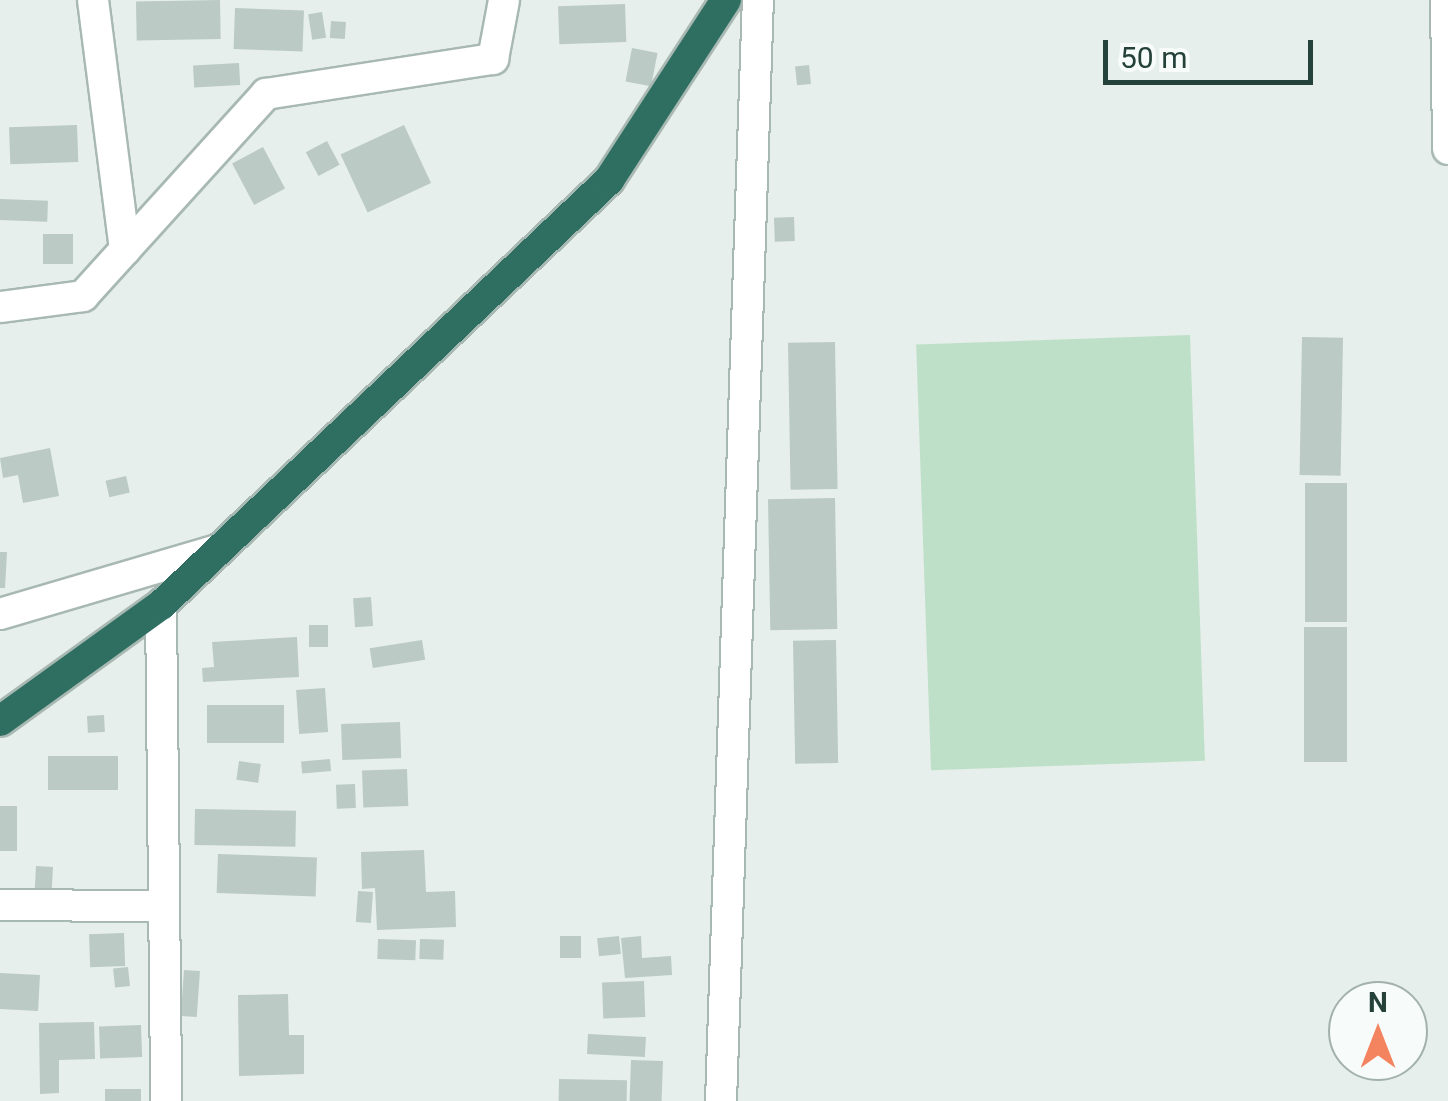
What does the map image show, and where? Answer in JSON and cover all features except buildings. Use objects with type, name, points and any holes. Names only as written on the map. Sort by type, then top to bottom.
[{"type":"highway","points":[[0,721],[161,604],[608,180],[726,0]]},
{"type":"street","points":[[92,0],[125,250]]},
{"type":"street","points":[[0,307],[84,296],[266,94],[493,59],[504,0]]},
{"type":"street","points":[[721,1101],[758,0]]},
{"type":"street","points":[[1446,0],[1448,149]]},
{"type":"street","points":[[0,614],[218,550]]},
{"type":"street","points":[[161,604],[166,1101]]},
{"type":"street","points":[[0,905],[164,906]]},
{"type":"green space","points":[[1190,335],[1205,761],[931,770],[916,345]]}]
